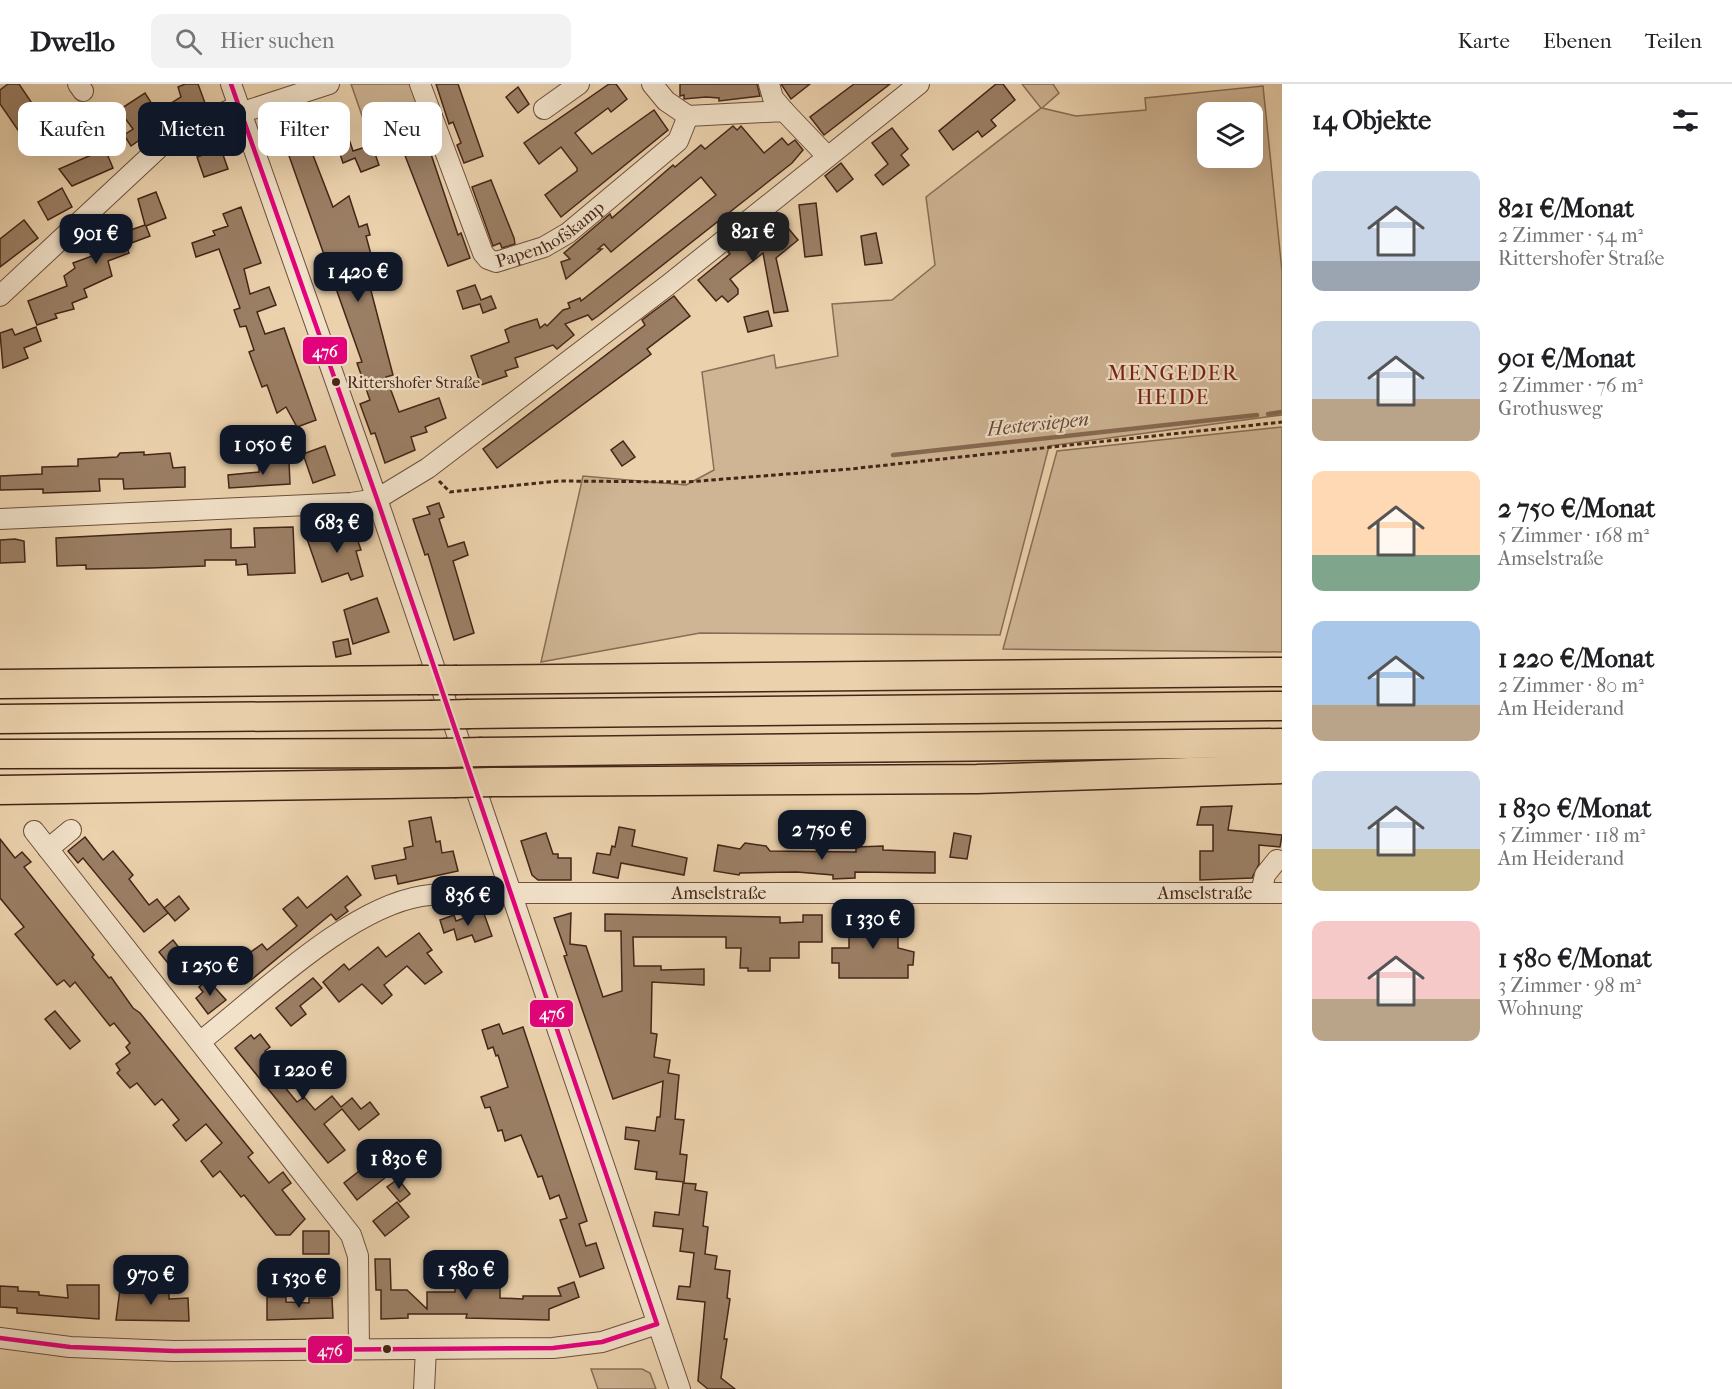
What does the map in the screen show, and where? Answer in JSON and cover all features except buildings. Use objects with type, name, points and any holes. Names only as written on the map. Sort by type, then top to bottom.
[{"type":"highway","points":[[0,684],[1282,672]]},
{"type":"highway","points":[[0,719],[1282,706]]},
{"type":"highway","points":[[0,754],[482,753],[1282,743]]},
{"type":"highway","points":[[0,790],[492,782],[976,779],[1282,769]]},
{"type":"street","points":[[231,84],[237,102]]},
{"type":"street","points":[[246,108],[329,84]]},
{"type":"street","name":"Papenhofskamp","points":[[420,84],[483,253],[488,259],[496,261],[543,247],[568,233],[678,141],[688,116]]},
{"type":"street","points":[[544,109],[579,84]]},
{"type":"street","points":[[652,84],[666,101],[688,116],[784,111]]},
{"type":"street","points":[[769,84],[773,98],[827,156]]},
{"type":"street","points":[[0,519],[377,499],[428,468],[668,285],[919,84]]},
{"type":"street","points":[[246,130],[377,499],[509,893],[680,1389]]},
{"type":"street","points":[[0,296],[150,156]]},
{"type":"street","points":[[48,849],[71,830]]},
{"type":"street","points":[[34,831],[351,1235],[358,1256],[359,1348]]},
{"type":"street","points":[[1261,893],[1265,875],[1277,860]]},
{"type":"street","name":"Amselstraße","points":[[201,1041],[340,930],[381,908],[422,896],[509,893],[1282,892]]},
{"type":"street","points":[[0,1338],[70,1347],[174,1351],[426,1349],[581,1345],[602,1342],[657,1324]]},
{"type":"street","points":[[424,1389],[426,1349]]},
{"type":"path","points":[[428,468],[450,492],[560,481],[687,482],[850,469],[1282,422]]},
{"type":"shaded area","points":[[351,84],[415,84],[421,102],[362,102],[362,116]]},
{"type":"shaded area","points":[[1022,84],[1053,84],[1059,93],[1042,108],[1076,116],[1146,110],[1145,98],[1263,86],[1282,271],[1282,415],[1049,446],[1000,635],[700,633],[541,662],[583,476],[686,485],[714,470],[702,372],[774,355],[776,368],[838,356],[832,304],[892,300],[935,265],[926,197],[1041,108]]},
{"type":"shaded area","points":[[1282,427],[1282,652],[1003,649],[1057,451]]},
{"type":"shaded area","points":[[591,1369],[642,1369],[650,1373],[656,1389],[598,1389]]},
{"type":"waterway","name":"Hestersiepen","points":[[1268,414],[1282,412]]},
{"type":"waterway","name":"Hestersiepen","points":[[893,455],[1257,415]]},
{"type":"transit line","name":"476","points":[[231,84],[377,499],[657,1324]]},
{"type":"transit line","name":"476","points":[[0,1338],[70,1347],[174,1351],[553,1348],[602,1342],[657,1324]]},
{"type":"place","name":"Rittershofer Straße","points":[[336,382]]},
{"type":"district","name":"MENGEDER HEIDE","points":[[1173,385]]}]
